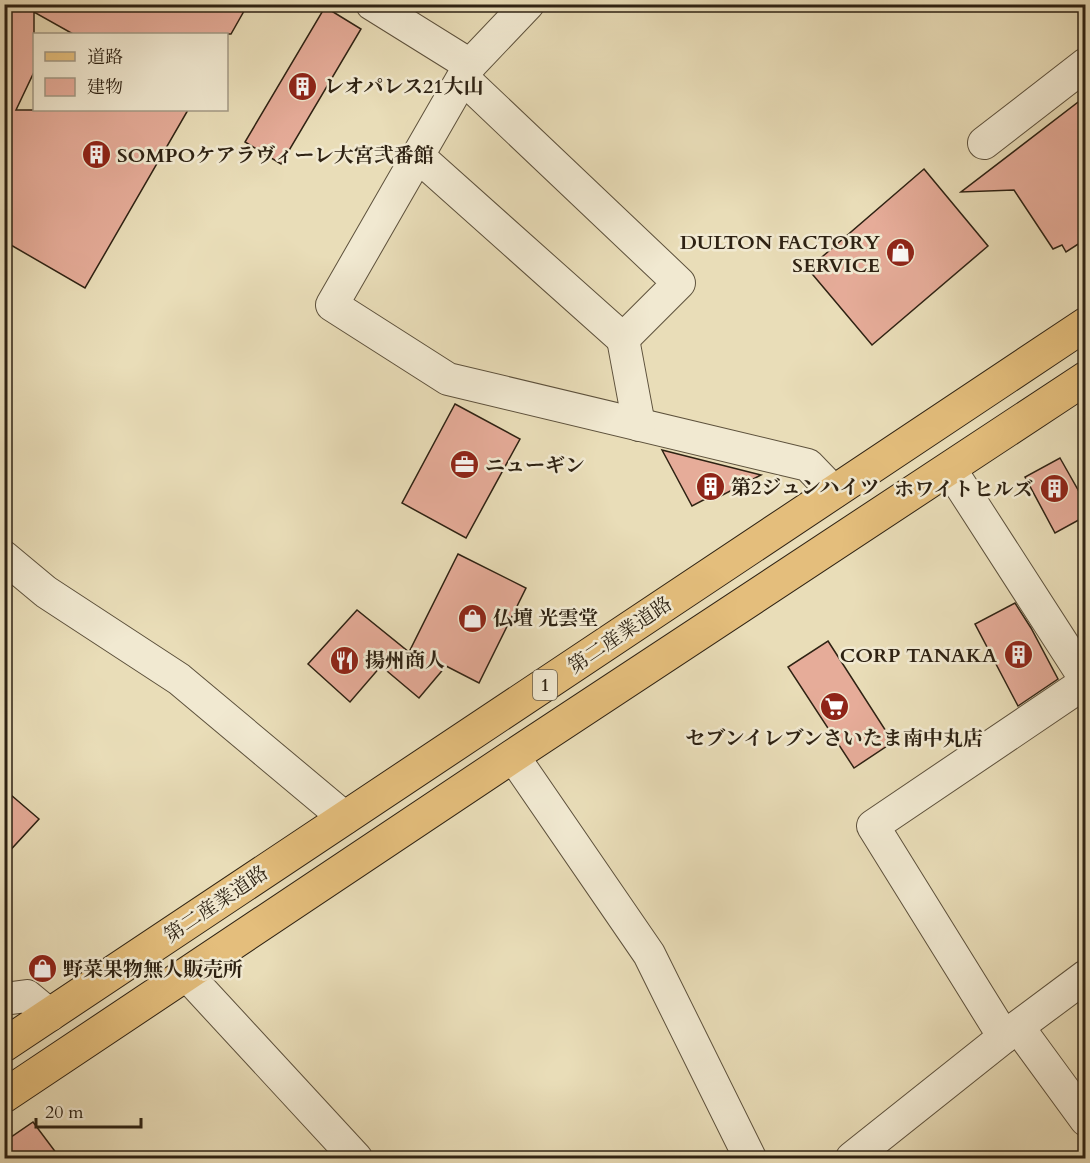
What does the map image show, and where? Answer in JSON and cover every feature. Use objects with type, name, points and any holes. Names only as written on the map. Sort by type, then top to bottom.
[{"type":"main road","name":"第二産業道路","points":[[4,1045],[1086,324]]},
{"type":"main road","name":"1","points":[[4,1096],[513,756],[1086,378]]},
{"type":"street","points":[[372,4],[467,72],[679,283],[623,339]]},
{"type":"street","points":[[528,4],[467,72],[332,305],[448,379],[808,465],[834,492]]},
{"type":"street","points":[[984,143],[1086,64]]},
{"type":"street","points":[[418,156],[623,339],[639,425]]},
{"type":"street","points":[[950,469],[1086,681],[873,826],[1011,1032],[1086,1120]]},
{"type":"street","points":[[4,557],[46,592],[178,679],[345,818]]},
{"type":"street","points":[[513,756],[649,954],[750,1158]]},
{"type":"street","points":[[187,975],[356,1158]]},
{"type":"street","points":[[852,1158],[1011,1032],[1086,976]]},
{"type":"street","points":[[4,999],[27,996],[50,1015]]},
{"type":"building","name":"SOMPOケアラヴィーレ大宮弐番館","points":[[4,4],[248,4],[231,34],[71,33],[34,12],[33,74],[16,110],[187,111],[85,288],[4,241]]},
{"type":"building","name":"レオパレス21大山","points":[[325,7],[361,29],[281,164],[245,142]]},
{"type":"building","points":[[1086,96],[1086,239],[1066,252],[1062,245],[1053,249],[1014,190],[961,192]]},
{"type":"building","points":[[924,169],[988,246],[872,345],[808,269]]},
{"type":"building","points":[[455,404],[520,439],[466,538],[402,503]]},
{"type":"building","name":"第2ジュンハイツ","points":[[662,450],[761,475],[713,500],[711,496],[692,506]]},
{"type":"building","name":"ホワイトヒルズ","points":[[1060,458],[1086,504],[1086,516],[1055,533],[1025,477]]},
{"type":"building","points":[[458,554],[526,588],[479,683],[446,666],[419,698],[381,666],[350,702],[308,664],[357,610],[409,652]]},
{"type":"building","name":"CORP TANAKA","points":[[1015,603],[1058,679],[1018,706],[975,624]]},
{"type":"building","points":[[828,641],[893,742],[854,768],[788,667]]},
{"type":"building","points":[[4,789],[39,819],[4,857]]},
{"type":"building","points":[[33,1122],[60,1158],[4,1158],[4,1142]]},
{"type":"place","name":"レオパレス21大山","points":[[303,86]]},
{"type":"place","name":"SOMPOケアラヴィーレ大宮弐番館","points":[[96,155]]},
{"type":"place","name":"DULTON FACTORY SERVICE","points":[[901,253]]},
{"type":"place","name":"ニューギン","points":[[464,465]]},
{"type":"place","name":"第2ジュンハイツ","points":[[710,487]]},
{"type":"place","name":"ホワイトヒルズ","points":[[1054,489]]},
{"type":"place","name":"仏壇 光雲堂","points":[[472,618]]},
{"type":"place","name":"CORP TANAKA","points":[[1018,655]]},
{"type":"place","name":"揚州商人","points":[[344,660]]},
{"type":"place","name":"セブンイレブンさいたま南中丸店","points":[[834,707]]},
{"type":"place","name":"野菜果物無人販売所","points":[[42,969]]}]
